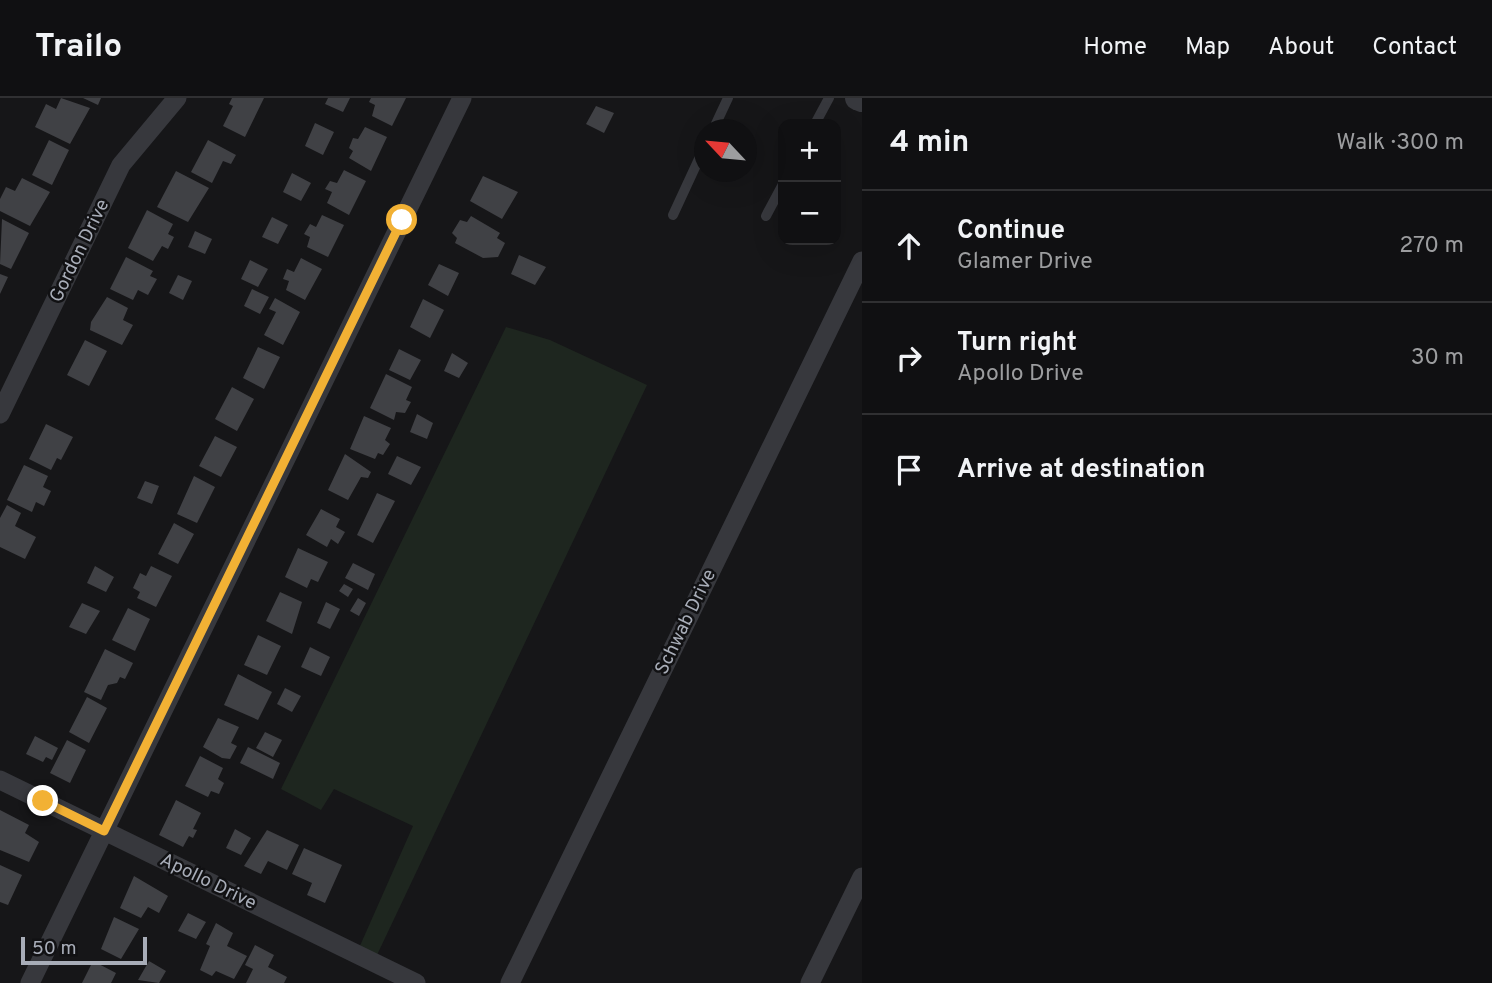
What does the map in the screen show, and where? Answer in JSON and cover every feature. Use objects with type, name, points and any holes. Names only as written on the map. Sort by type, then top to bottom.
[{"type":"street","name":"Gordon Drive","points":[[0,414],[121,165],[177,98]]},
{"type":"street","points":[[30,983],[461,98]]},
{"type":"street","name":"Schwab Drive","points":[[510,983],[862,261]]},
{"type":"street","name":"Apollo Drive","points":[[0,780],[415,983]]},
{"type":"street","points":[[810,983],[862,877]]},
{"type":"lane","points":[[718,119],[728,98]]},
{"type":"lane","points":[[818,119],[829,98]]},
{"type":"lane","points":[[673,215],[694,171]]},
{"type":"lane","points":[[766,216],[778,193]]},
{"type":"shaded area","points":[[506,327],[550,340],[647,385],[377,955],[359,948],[413,826],[334,789],[321,810],[281,789]]},
{"type":"building","points":[[61,98],[90,108],[70,144],[35,127],[46,104],[56,109]]},
{"type":"building","points":[[83,98],[101,98],[98,105]]},
{"type":"building","points":[[232,98],[264,98],[245,137],[223,126],[233,106],[229,104]]},
{"type":"building","points":[[328,98],[350,98],[343,112],[325,104]]},
{"type":"building","points":[[371,98],[406,98],[392,126],[372,116],[375,105],[369,102]]},
{"type":"building","points":[[596,106],[614,113],[604,133],[586,124]]},
{"type":"building","points":[[315,123],[334,132],[323,155],[305,146]]},
{"type":"building","points":[[365,127],[387,137],[371,171],[349,158],[353,151],[349,148],[353,138],[358,139]]},
{"type":"building","points":[[49,140],[69,150],[52,185],[32,175]]},
{"type":"building","points":[[208,140],[236,155],[231,164],[223,161],[212,183],[191,172]]},
{"type":"building","points":[[344,170],[366,181],[349,215],[327,203],[332,192],[325,189],[330,181],[337,183]]},
{"type":"building","points":[[176,171],[209,188],[188,222],[157,207]]},
{"type":"building","points":[[292,173],[311,183],[301,201],[283,192]]},
{"type":"building","points":[[483,176],[518,192],[502,219],[470,201]]},
{"type":"building","points":[[22,178],[50,192],[30,226],[0,211],[0,199],[6,187],[15,191]]},
{"type":"building","points":[[147,210],[173,224],[168,234],[174,237],[168,249],[162,246],[153,261],[128,248]]},
{"type":"building","points":[[322,215],[344,225],[328,257],[307,247],[310,237],[304,234],[310,224],[316,227]]},
{"type":"building","points":[[471,216],[500,233],[497,238],[505,243],[498,257],[483,258],[455,243],[457,238],[452,233],[460,220],[467,222]]},
{"type":"building","points":[[272,217],[288,225],[278,244],[262,237]]},
{"type":"building","points":[[2,219],[29,233],[11,269],[0,264]]},
{"type":"building","points":[[195,231],[212,239],[205,254],[188,247]]},
{"type":"building","points":[[519,255],[546,267],[535,285],[511,274]]},
{"type":"building","points":[[126,257],[153,271],[150,276],[157,279],[148,295],[138,290],[133,300],[110,289]]},
{"type":"building","points":[[301,258],[322,269],[305,300],[286,290],[289,281],[283,279],[287,269],[294,272]]},
{"type":"building","points":[[250,260],[268,269],[258,287],[241,279]]},
{"type":"building","points":[[439,264],[459,273],[448,296],[428,285]]},
{"type":"building","points":[[0,274],[8,277],[0,294]]},
{"type":"building","points":[[178,275],[192,281],[183,300],[169,293]]},
{"type":"building","points":[[252,289],[269,297],[260,314],[244,306]]},
{"type":"building","points":[[107,297],[128,308],[123,320],[133,325],[122,345],[90,330],[91,322]]},
{"type":"building","points":[[275,298],[300,312],[283,345],[264,335],[276,312],[269,309]]},
{"type":"building","points":[[423,299],[444,310],[430,338],[410,327]]},
{"type":"building","points":[[85,340],[107,351],[89,386],[67,375]]},
{"type":"building","points":[[258,347],[280,357],[264,389],[243,378]]},
{"type":"building","points":[[399,349],[421,360],[410,380],[389,370]]},
{"type":"building","points":[[452,353],[468,363],[459,378],[444,371]]},
{"type":"building","points":[[386,374],[412,387],[406,400],[411,402],[405,413],[396,412],[394,420],[370,408]]},
{"type":"building","points":[[232,387],[254,399],[237,431],[215,419]]},
{"type":"building","points":[[417,414],[433,423],[427,439],[410,432]]},
{"type":"building","points":[[364,416],[391,428],[385,440],[390,444],[383,455],[378,453],[375,459],[350,449]]},
{"type":"building","points":[[46,424],[73,437],[61,460],[57,458],[51,470],[29,459]]},
{"type":"building","points":[[215,436],[237,447],[221,477],[199,466]]},
{"type":"building","points":[[345,454],[371,472],[368,478],[361,477],[348,500],[328,490]]},
{"type":"building","points":[[397,456],[421,467],[411,485],[388,474]]},
{"type":"building","points":[[24,465],[48,476],[43,487],[51,491],[44,506],[36,502],[32,512],[7,500]]},
{"type":"building","points":[[194,476],[215,487],[197,523],[177,514]]},
{"type":"building","points":[[145,481],[159,486],[152,504],[137,498]]},
{"type":"building","points":[[377,493],[395,501],[373,543],[357,535]]},
{"type":"building","points":[[7,505],[21,513],[15,526],[36,537],[25,559],[0,547],[0,518]]},
{"type":"building","points":[[321,509],[340,519],[336,527],[345,532],[338,544],[331,539],[327,547],[306,535]]},
{"type":"building","points":[[174,523],[194,534],[178,564],[158,554]]},
{"type":"building","points":[[298,548],[328,562],[318,582],[311,579],[307,588],[285,577]]},
{"type":"building","points":[[353,563],[375,574],[368,590],[345,578]]},
{"type":"building","points":[[95,566],[114,577],[106,592],[87,583]]},
{"type":"building","points":[[151,566],[172,576],[156,607],[137,598],[140,592],[133,588],[140,573],[146,576]]},
{"type":"building","points":[[344,584],[353,589],[348,597],[339,591]]},
{"type":"building","points":[[280,592],[302,602],[292,634],[266,621]]},
{"type":"building","points":[[358,598],[366,603],[359,616],[350,611]]},
{"type":"building","points":[[326,602],[340,609],[330,629],[317,623]]},
{"type":"building","points":[[82,603],[100,611],[86,634],[69,627]]},
{"type":"building","points":[[128,608],[150,619],[135,651],[112,640]]},
{"type":"building","points":[[258,635],[281,646],[267,675],[244,665]]},
{"type":"building","points":[[310,647],[330,657],[321,676],[301,667]]},
{"type":"building","points":[[105,649],[133,663],[125,679],[120,677],[117,683],[108,685],[101,700],[84,692]]},
{"type":"building","points":[[238,674],[272,692],[258,720],[224,705]]},
{"type":"building","points":[[285,688],[301,696],[292,712],[277,704]]},
{"type":"building","points":[[87,697],[107,708],[89,743],[69,732]]},
{"type":"building","points":[[218,718],[239,727],[231,743],[237,746],[230,759],[222,758],[203,747]]},
{"type":"building","points":[[265,732],[282,740],[273,757],[256,748]]},
{"type":"building","points":[[35,736],[58,748],[52,760],[46,757],[43,762],[26,754]]},
{"type":"building","points":[[67,740],[86,750],[70,783],[50,773]]},
{"type":"building","points":[[248,747],[280,763],[273,779],[240,763]]},
{"type":"building","points":[[200,756],[223,768],[218,779],[224,783],[219,794],[211,791],[208,797],[185,786]]},
{"type":"building","points":[[176,800],[201,813],[193,829],[197,830],[193,838],[189,836],[183,847],[159,835]]},
{"type":"building","points":[[0,810],[29,825],[25,833],[39,842],[29,862],[0,850]]},
{"type":"building","points":[[235,829],[251,838],[241,855],[226,848]]},
{"type":"building","points":[[267,830],[299,845],[287,870],[268,861],[261,874],[244,866]]},
{"type":"building","points":[[304,848],[342,865],[325,903],[307,895],[312,883],[292,874]]},
{"type":"building","points":[[0,865],[22,875],[8,905],[0,902]]},
{"type":"building","points":[[134,876],[168,896],[159,913],[148,907],[141,918],[120,908]]},
{"type":"building","points":[[188,913],[206,922],[196,939],[178,931]]},
{"type":"building","points":[[114,917],[139,929],[121,959],[101,949]]},
{"type":"building","points":[[216,923],[233,933],[227,946],[247,956],[234,979],[216,971],[212,976],[200,970],[210,946],[206,944]]},
{"type":"building","points":[[255,945],[274,955],[268,967],[287,977],[284,983],[246,983],[253,969],[245,965]]},
{"type":"building","points":[[93,961],[116,973],[111,983],[82,983]]},
{"type":"building","points":[[149,961],[166,971],[159,983],[138,980]]},
{"type":"route","points":[[43,801],[104,831],[402,220]]}]
